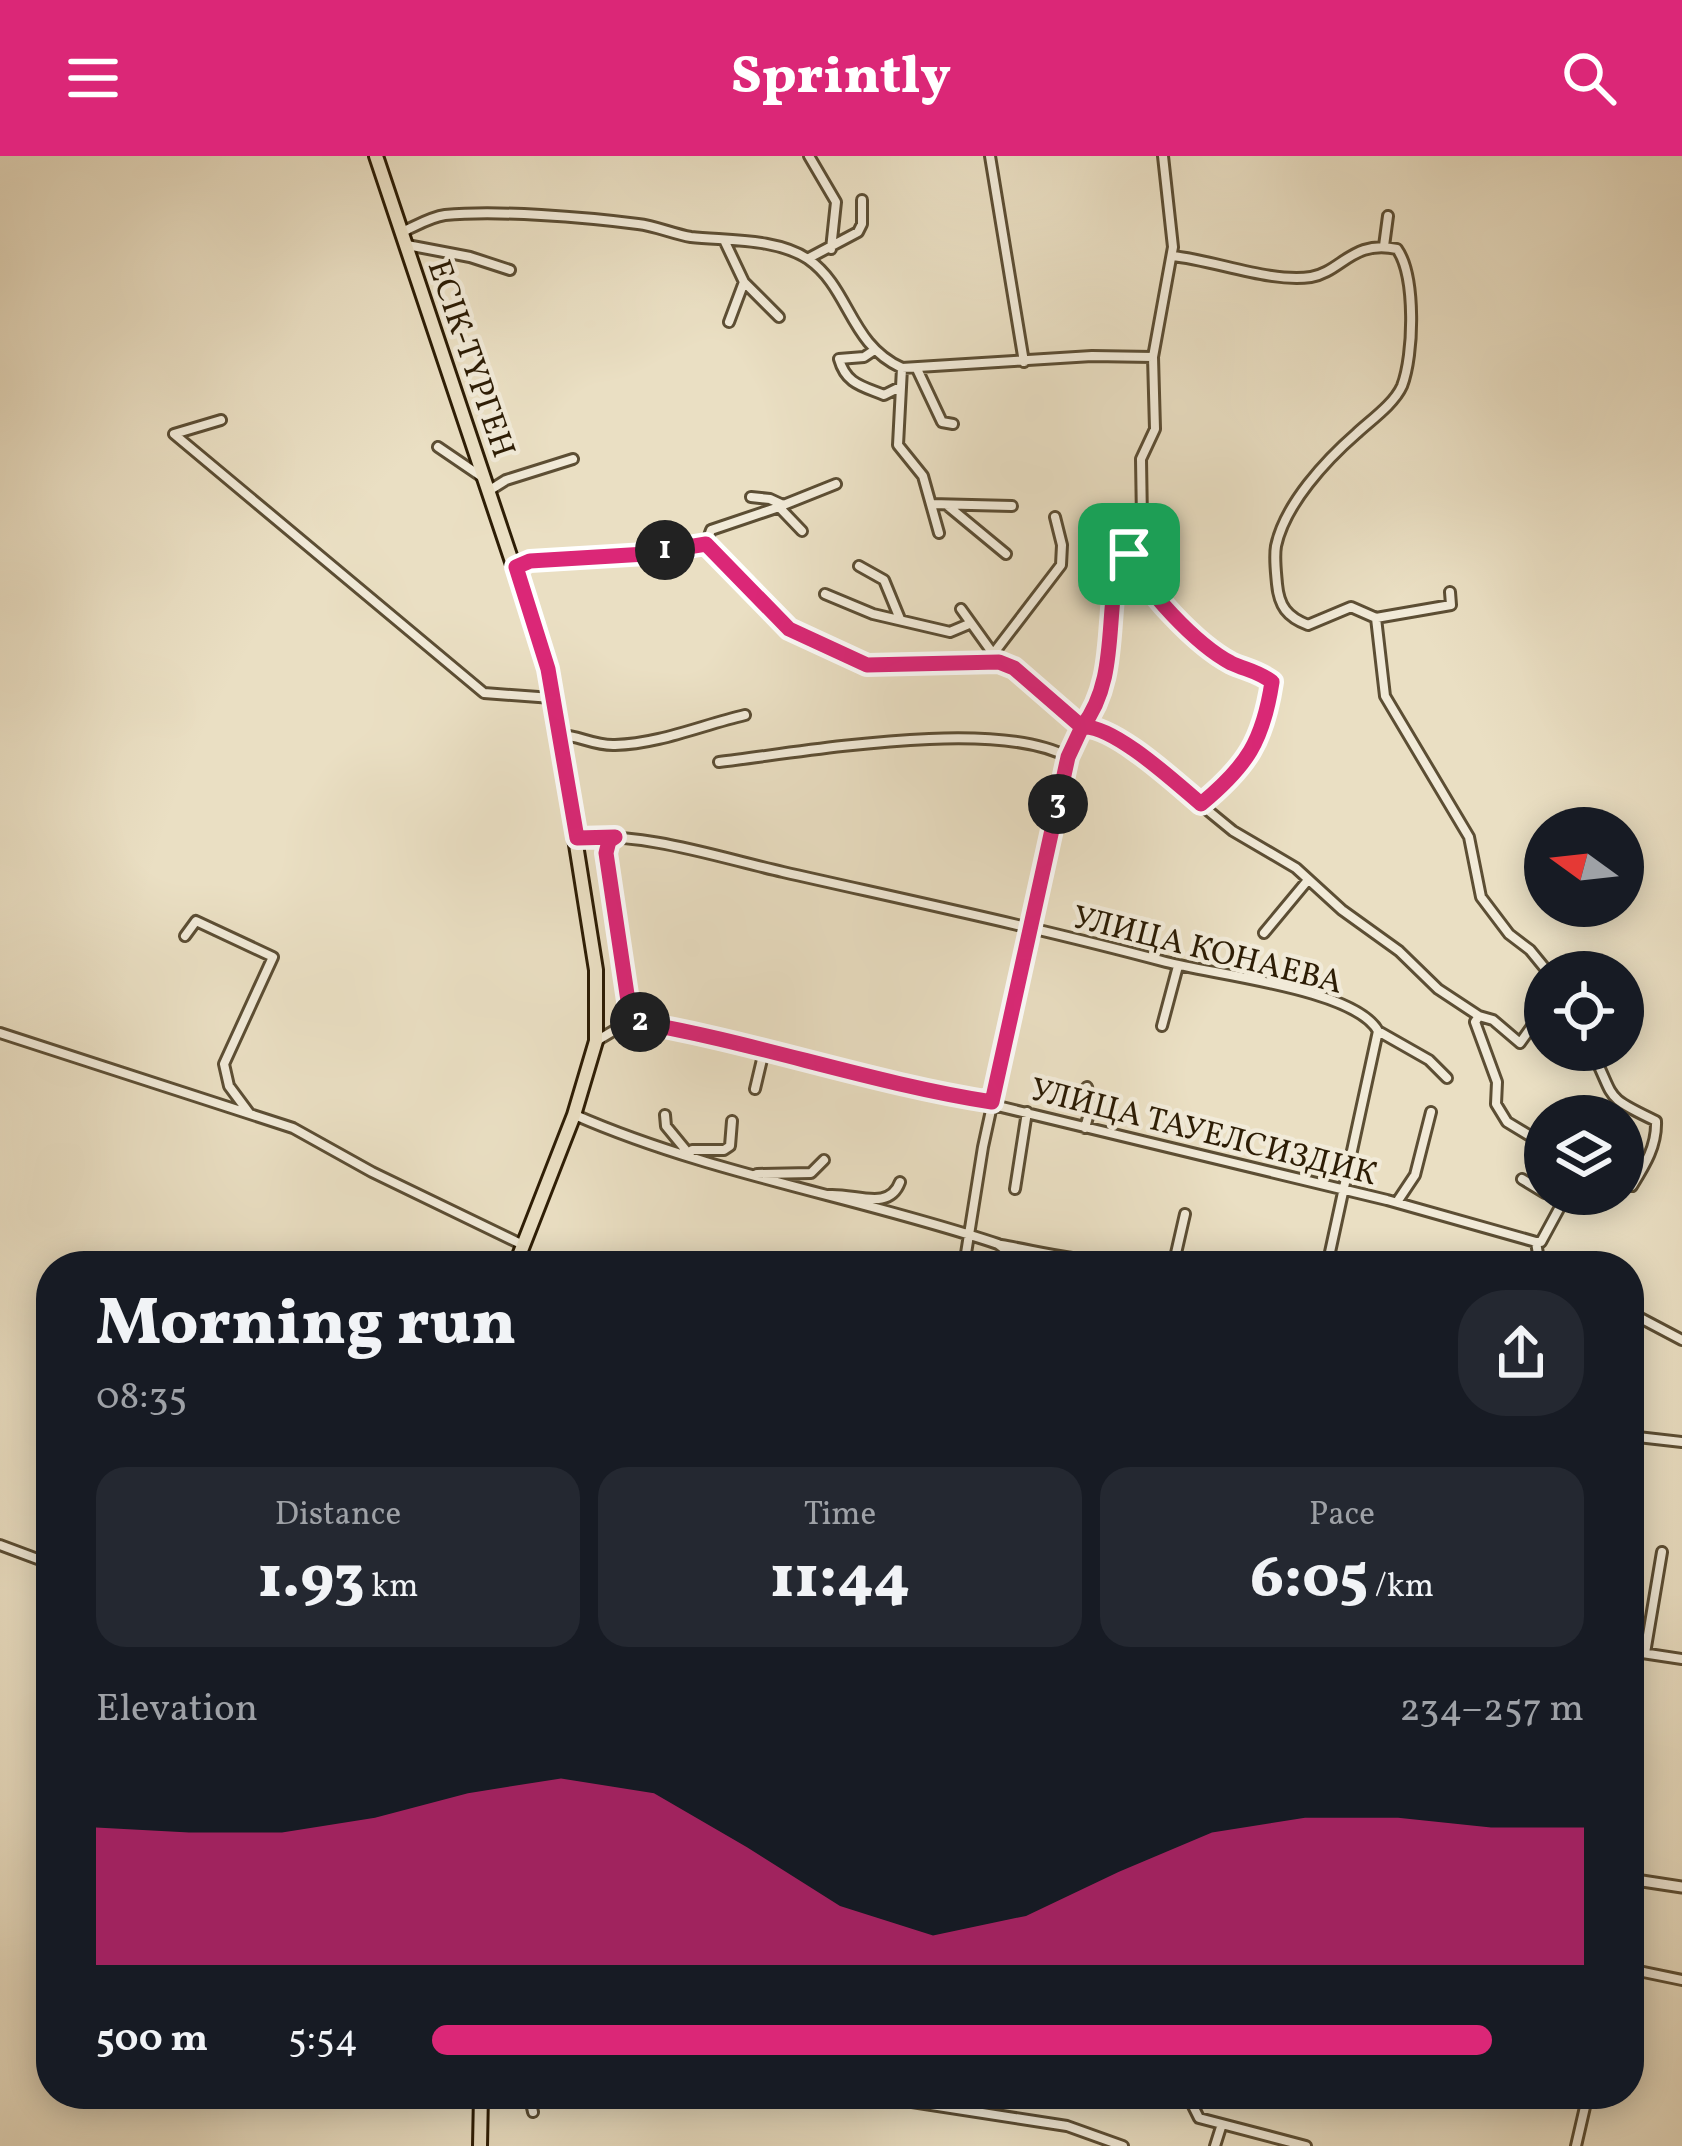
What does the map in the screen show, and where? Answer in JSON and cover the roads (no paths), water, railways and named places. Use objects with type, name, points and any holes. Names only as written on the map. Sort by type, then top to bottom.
[{"type":"main road","name":"ЕСІК-ТҮРГЕН","points":[[376,156],[518,572],[553,698],[596,970],[596,1041],[574,1114],[521,1251]]},
{"type":"main road","points":[[480,2146],[481,2109]]},
{"type":"street","points":[[809,156],[836,202],[831,249]]},
{"type":"street","points":[[989,156],[1024,362]]},
{"type":"street","points":[[966,1251],[992,1102],[1068,757],[1091,715],[1112,652],[1114,584],[1142,520],[1141,459],[1154,429],[1153,357],[1172,256],[1163,156]]},
{"type":"street","points":[[807,259],[858,232],[862,200]]},
{"type":"street","points":[[404,238],[439,215],[467,215],[591,219],[779,246],[822,272],[874,350],[902,368],[1092,356],[1153,357]]},
{"type":"street","points":[[1384,246],[1388,216]]},
{"type":"street","points":[[404,238],[510,270]]},
{"type":"street","points":[[725,240],[744,281],[779,316]]},
{"type":"street","points":[[1172,256],[1292,278],[1316,276],[1339,260],[1384,246],[1397,249],[1406,261],[1411,306],[1401,387],[1305,491],[1276,547],[1278,596],[1284,611],[1308,625],[1351,607],[1376,618],[1451,604],[1450,592]]},
{"type":"street","points":[[729,322],[744,281]]},
{"type":"street","points":[[874,350],[864,357],[838,359],[842,370],[853,384],[884,395],[901,386]]},
{"type":"street","points":[[902,368],[898,445],[914,460],[939,533]]},
{"type":"street","points":[[916,368],[942,422],[953,424]]},
{"type":"street","points":[[221,420],[174,434],[484,693],[553,698]]},
{"type":"street","points":[[438,447],[488,485],[573,459]]},
{"type":"street","points":[[706,544],[711,530],[836,484]]},
{"type":"street","points":[[751,497],[782,506],[802,531]]},
{"type":"street","points":[[931,504],[1012,506]]},
{"type":"street","points":[[947,506],[1006,554]]},
{"type":"street","points":[[996,658],[1061,565],[1055,517]]},
{"type":"street","points":[[518,572],[530,561],[646,554],[706,544]]},
{"type":"street","points":[[706,544],[789,629],[867,665],[996,658]]},
{"type":"street","points":[[1129,554],[1141,578],[1211,649],[1272,682],[1262,735],[1239,771],[1201,804]]},
{"type":"street","points":[[859,566],[884,580],[901,620]]},
{"type":"street","points":[[825,594],[950,632],[968,624]]},
{"type":"street","points":[[961,610],[996,658],[1082,727],[1095,725],[1144,758],[1233,831],[1296,868],[1342,910],[1399,951],[1438,989],[1492,1020],[1520,1043],[1524,1037]]},
{"type":"street","points":[[1376,618],[1385,696],[1469,837],[1480,897],[1509,934],[1531,951]]},
{"type":"street","points":[[560,735],[592,745],[616,746],[650,742],[745,715]]},
{"type":"street","points":[[718,762],[959,736],[1007,740],[1068,757]]},
{"type":"street","points":[[596,1041],[631,1021],[606,853],[615,837]]},
{"type":"street","name":"УЛИЦА КОНАЕВА","points":[[577,838],[615,837],[1309,992],[1354,1008],[1371,1019],[1378,1031],[1429,1060],[1448,1078]]},
{"type":"street","points":[[1264,933],[1308,880]]},
{"type":"street","points":[[185,936],[196,920],[273,957],[224,1064],[230,1086],[250,1114]]},
{"type":"street","points":[[1162,1026],[1178,966]]},
{"type":"street","points":[[1479,1016],[1475,1022],[1497,1082],[1496,1104],[1507,1122],[1524,1132]]},
{"type":"street","name":"УЛИЦА ТАУЕЛСИЗДИК","points":[[631,1021],[992,1102],[1397,1202],[1536,1242]]},
{"type":"street","points":[[1330,1251],[1378,1031]]},
{"type":"street","points":[[0,1033],[293,1128],[524,1245]]},
{"type":"street","points":[[754,1089],[764,1051]]},
{"type":"street","points":[[1085,1128],[1091,1106],[1087,1087]]},
{"type":"street","points":[[1015,1189],[1027,1112]]},
{"type":"street","points":[[1397,1202],[1415,1175],[1431,1112]]},
{"type":"street","points":[[574,1114],[656,1149],[689,1154],[821,1196],[1033,1251]]},
{"type":"street","points":[[665,1115],[666,1126],[689,1154]]},
{"type":"street","points":[[1644,1115],[1656,1121],[1657,1139],[1644,1164]]},
{"type":"street","points":[[689,1154],[730,1146],[732,1121]]},
{"type":"street","points":[[743,1172],[811,1174],[824,1160]]},
{"type":"street","points":[[821,1196],[850,1194],[886,1200],[895,1195],[900,1182]]},
{"type":"street","points":[[1177,1251],[1185,1214]]},
{"type":"street","points":[[1536,1251],[1536,1242],[1555,1215]]},
{"type":"street","points":[[998,1244],[1007,1251]]},
{"type":"street","points":[[1644,1320],[1682,1340]]},
{"type":"street","points":[[1644,1438],[1682,1442]]},
{"type":"street","points":[[0,1545],[36,1558]]},
{"type":"street","points":[[1662,1552],[1645,1654],[1682,1659]]},
{"type":"street","points":[[1644,1881],[1682,1887]]},
{"type":"street","points":[[1644,1972],[1682,1980]]},
{"type":"street","points":[[960,2109],[1067,2126],[1123,2146]]},
{"type":"street","points":[[1194,2109],[1198,2118],[1221,2127],[1306,2146]]},
{"type":"street","points":[[1576,2146],[1585,2109]]},
{"type":"street","points":[[1215,2146],[1221,2127]]}]
